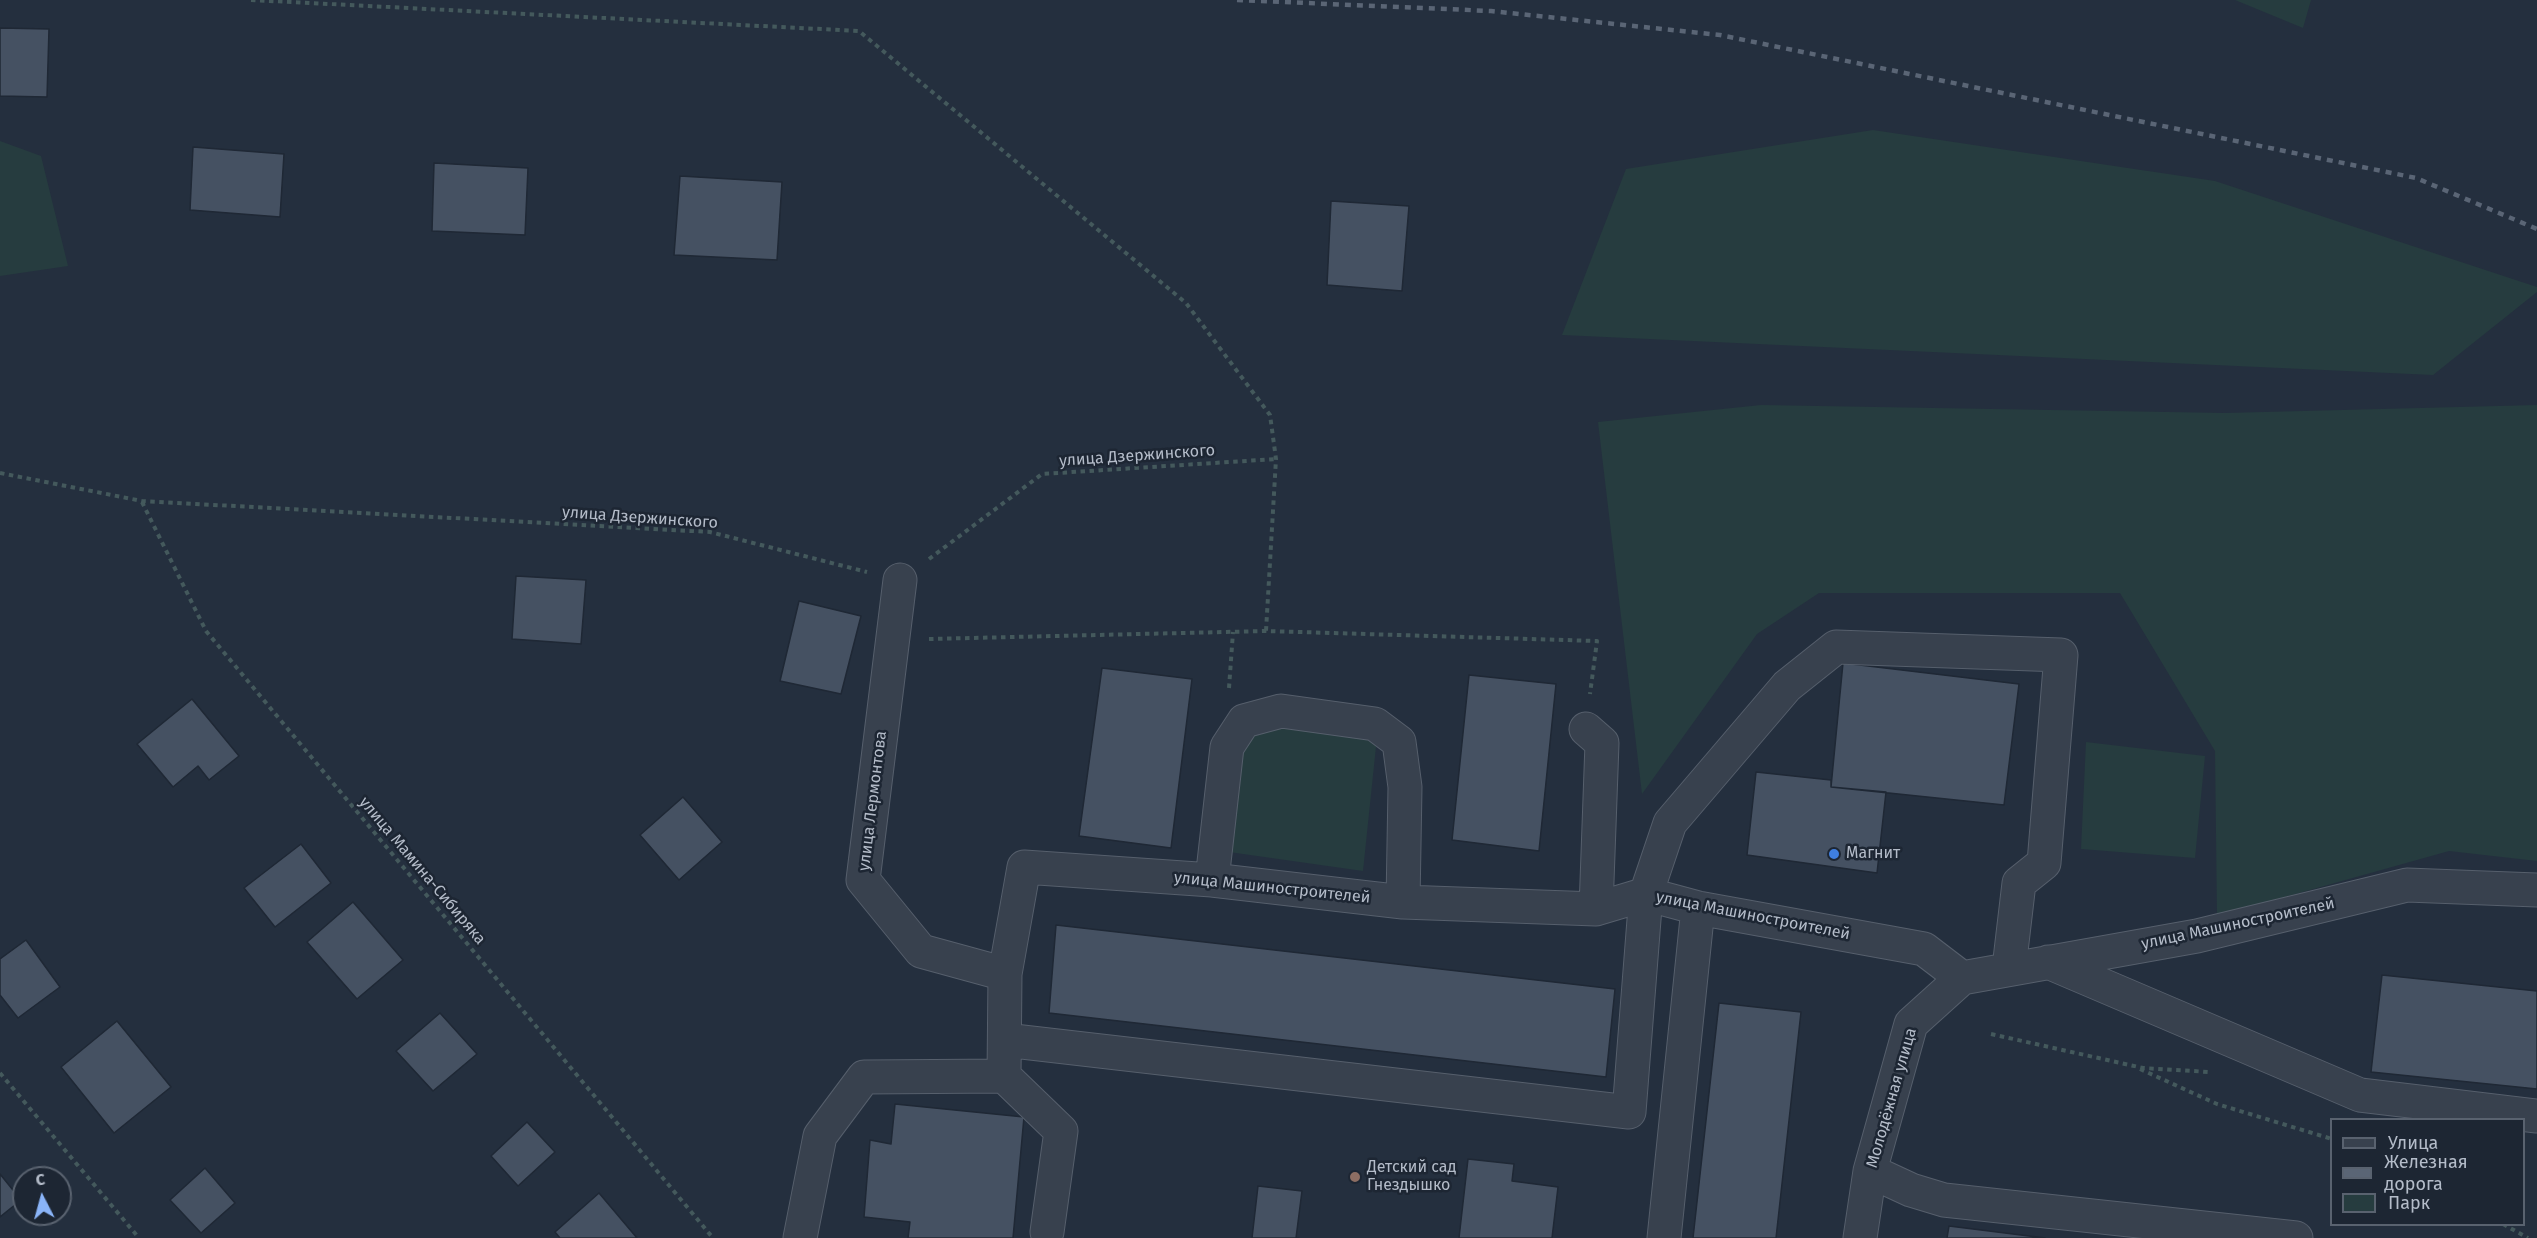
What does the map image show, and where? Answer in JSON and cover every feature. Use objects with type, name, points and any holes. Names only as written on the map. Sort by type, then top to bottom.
[{"type":"street","name":"улица Лермонтова","points":[[900,580],[863,880],[921,951],[1005,974]]},
{"type":"street","points":[[1005,1040],[1629,1112],[1646,894],[1670,823],[1787,686],[1836,646],[2061,655],[2044,863],[2019,883],[2009,968]]},
{"type":"street","points":[[1212,880],[1227,747],[1244,721],[1281,711],[1375,724],[1399,741],[1405,787],[1403,902]]},
{"type":"street","points":[[1586,729],[1602,743],[1596,909]]},
{"type":"street","name":"улица Машиностроителей","points":[[1005,974],[1024,867],[1212,880],[1403,902],[1596,909],[1646,894],[1698,908],[1924,949],[1962,978],[2197,936],[2407,885],[2537,890]]},
{"type":"street","points":[[1664,1238],[1698,908]]},
{"type":"street","points":[[2048,962],[2360,1095],[2537,1116]]},
{"type":"street","points":[[1004,1076],[1005,974]]},
{"type":"street","name":"Молодёжная улица","points":[[1860,1238],[1870,1172],[1911,1024],[1962,978]]},
{"type":"street","points":[[800,1238],[820,1136],[864,1077],[1004,1076],[1061,1131],[1047,1232]]},
{"type":"street","points":[[1870,1172],[1911,1190],[1944,1200],[2296,1238]]},
{"type":"path","points":[[251,0],[859,31],[1186,303],[1270,415],[1276,459],[1266,631]]},
{"type":"path","name":"улица Дзержинского","points":[[0,473],[142,501],[710,532],[900,580],[1042,474],[1276,459]]},
{"type":"path","name":"улица Мамина-Сибиряка","points":[[142,501],[206,631],[713,1238]]},
{"type":"path","points":[[893,640],[1266,631],[1597,641],[1586,729]]},
{"type":"path","points":[[1233,632],[1228,707],[1244,721]]},
{"type":"path","points":[[1991,1034],[2143,1068],[2214,1072]]},
{"type":"path","points":[[2132,1065],[2217,1104],[2330,1140]]},
{"type":"path","points":[[0,1073],[139,1238]]},
{"type":"path","points":[[2507,1226],[2528,1238]]},
{"type":"green space","points":[[2235,0],[2311,0],[2303,28]]},
{"type":"green space","points":[[1873,130],[2215,181],[2537,287],[2537,292],[2433,375],[1562,335],[1626,169]]},
{"type":"green space","points":[[0,141],[41,156],[68,266],[0,276]]},
{"type":"green space","points":[[1761,405],[2225,413],[2537,405],[2537,861],[2449,851],[2217,916],[2215,751],[2120,593],[1819,593],[1757,634],[1642,794],[1598,422]]},
{"type":"green space","points":[[1247,712],[1379,718],[1363,871],[1229,852]]},
{"type":"green space","points":[[2086,742],[2205,756],[2195,858],[2081,849]]},
{"type":"building","points":[[0,28],[49,29],[47,97],[0,96]]},
{"type":"building","points":[[193,147],[284,154],[280,217],[190,210]]},
{"type":"building","points":[[434,163],[528,168],[525,235],[432,231]]},
{"type":"building","points":[[680,176],[782,182],[777,260],[674,255]]},
{"type":"building","points":[[1331,201],[1409,206],[1402,291],[1327,285]]},
{"type":"building","points":[[516,576],[586,580],[581,644],[512,639]]},
{"type":"building","points":[[799,601],[861,616],[841,694],[780,681]]},
{"type":"building","points":[[1843,663],[2019,684],[2004,805],[1831,787]]},
{"type":"building","points":[[1102,668],[1192,679],[1171,848],[1079,836]]},
{"type":"building","points":[[1469,675],[1556,684],[1539,851],[1452,840]]},
{"type":"building","points":[[192,699],[239,756],[209,780],[198,766],[173,787],[137,744]]},
{"type":"building","points":[[1756,772],[1831,780],[1831,787],[1886,792],[1877,873],[1747,855]]},
{"type":"building","points":[[683,797],[722,842],[679,880],[640,835]]},
{"type":"building","points":[[301,844],[331,883],[275,927],[244,888]]},
{"type":"building","points":[[353,902],[403,960],[357,999],[307,942]]},
{"type":"building","points":[[1056,925],[1615,989],[1606,1077],[1049,1013]]},
{"type":"building","points":[[26,940],[60,987],[18,1018],[0,995],[0,959]]},
{"type":"building","points":[[2382,975],[2537,991],[2537,1089],[2371,1072]]},
{"type":"building","points":[[1719,1003],[1801,1012],[1776,1238],[1693,1238]]},
{"type":"building","points":[[440,1013],[477,1054],[433,1091],[396,1051]]},
{"type":"building","points":[[117,1021],[171,1087],[114,1133],[61,1067]]},
{"type":"building","points":[[895,1104],[1024,1117],[1013,1238],[908,1238],[910,1222],[864,1217],[870,1140],[891,1144]]},
{"type":"building","points":[[527,1122],[555,1152],[518,1186],[491,1156]]},
{"type":"building","points":[[1468,1159],[1514,1164],[1512,1181],[1558,1187],[1552,1238],[1459,1238]]},
{"type":"building","points":[[205,1168],[235,1203],[201,1233],[170,1200]]},
{"type":"building","points":[[0,1174],[12,1189],[12,1207],[0,1217]]},
{"type":"building","points":[[1258,1186],[1302,1191],[1296,1238],[1252,1238]]},
{"type":"building","points":[[599,1193],[637,1238],[560,1238],[555,1232]]},
{"type":"building","points":[[1949,1226],[2045,1238],[1947,1238]]},
{"type":"railway","points":[[1237,0],[1491,11],[1720,35],[2416,178],[2537,229]]},
{"type":"place","name":"Магнит","points":[[1834,854]]},
{"type":"place","name":"Детский сад Гнездышко","points":[[1355,1177]]}]
